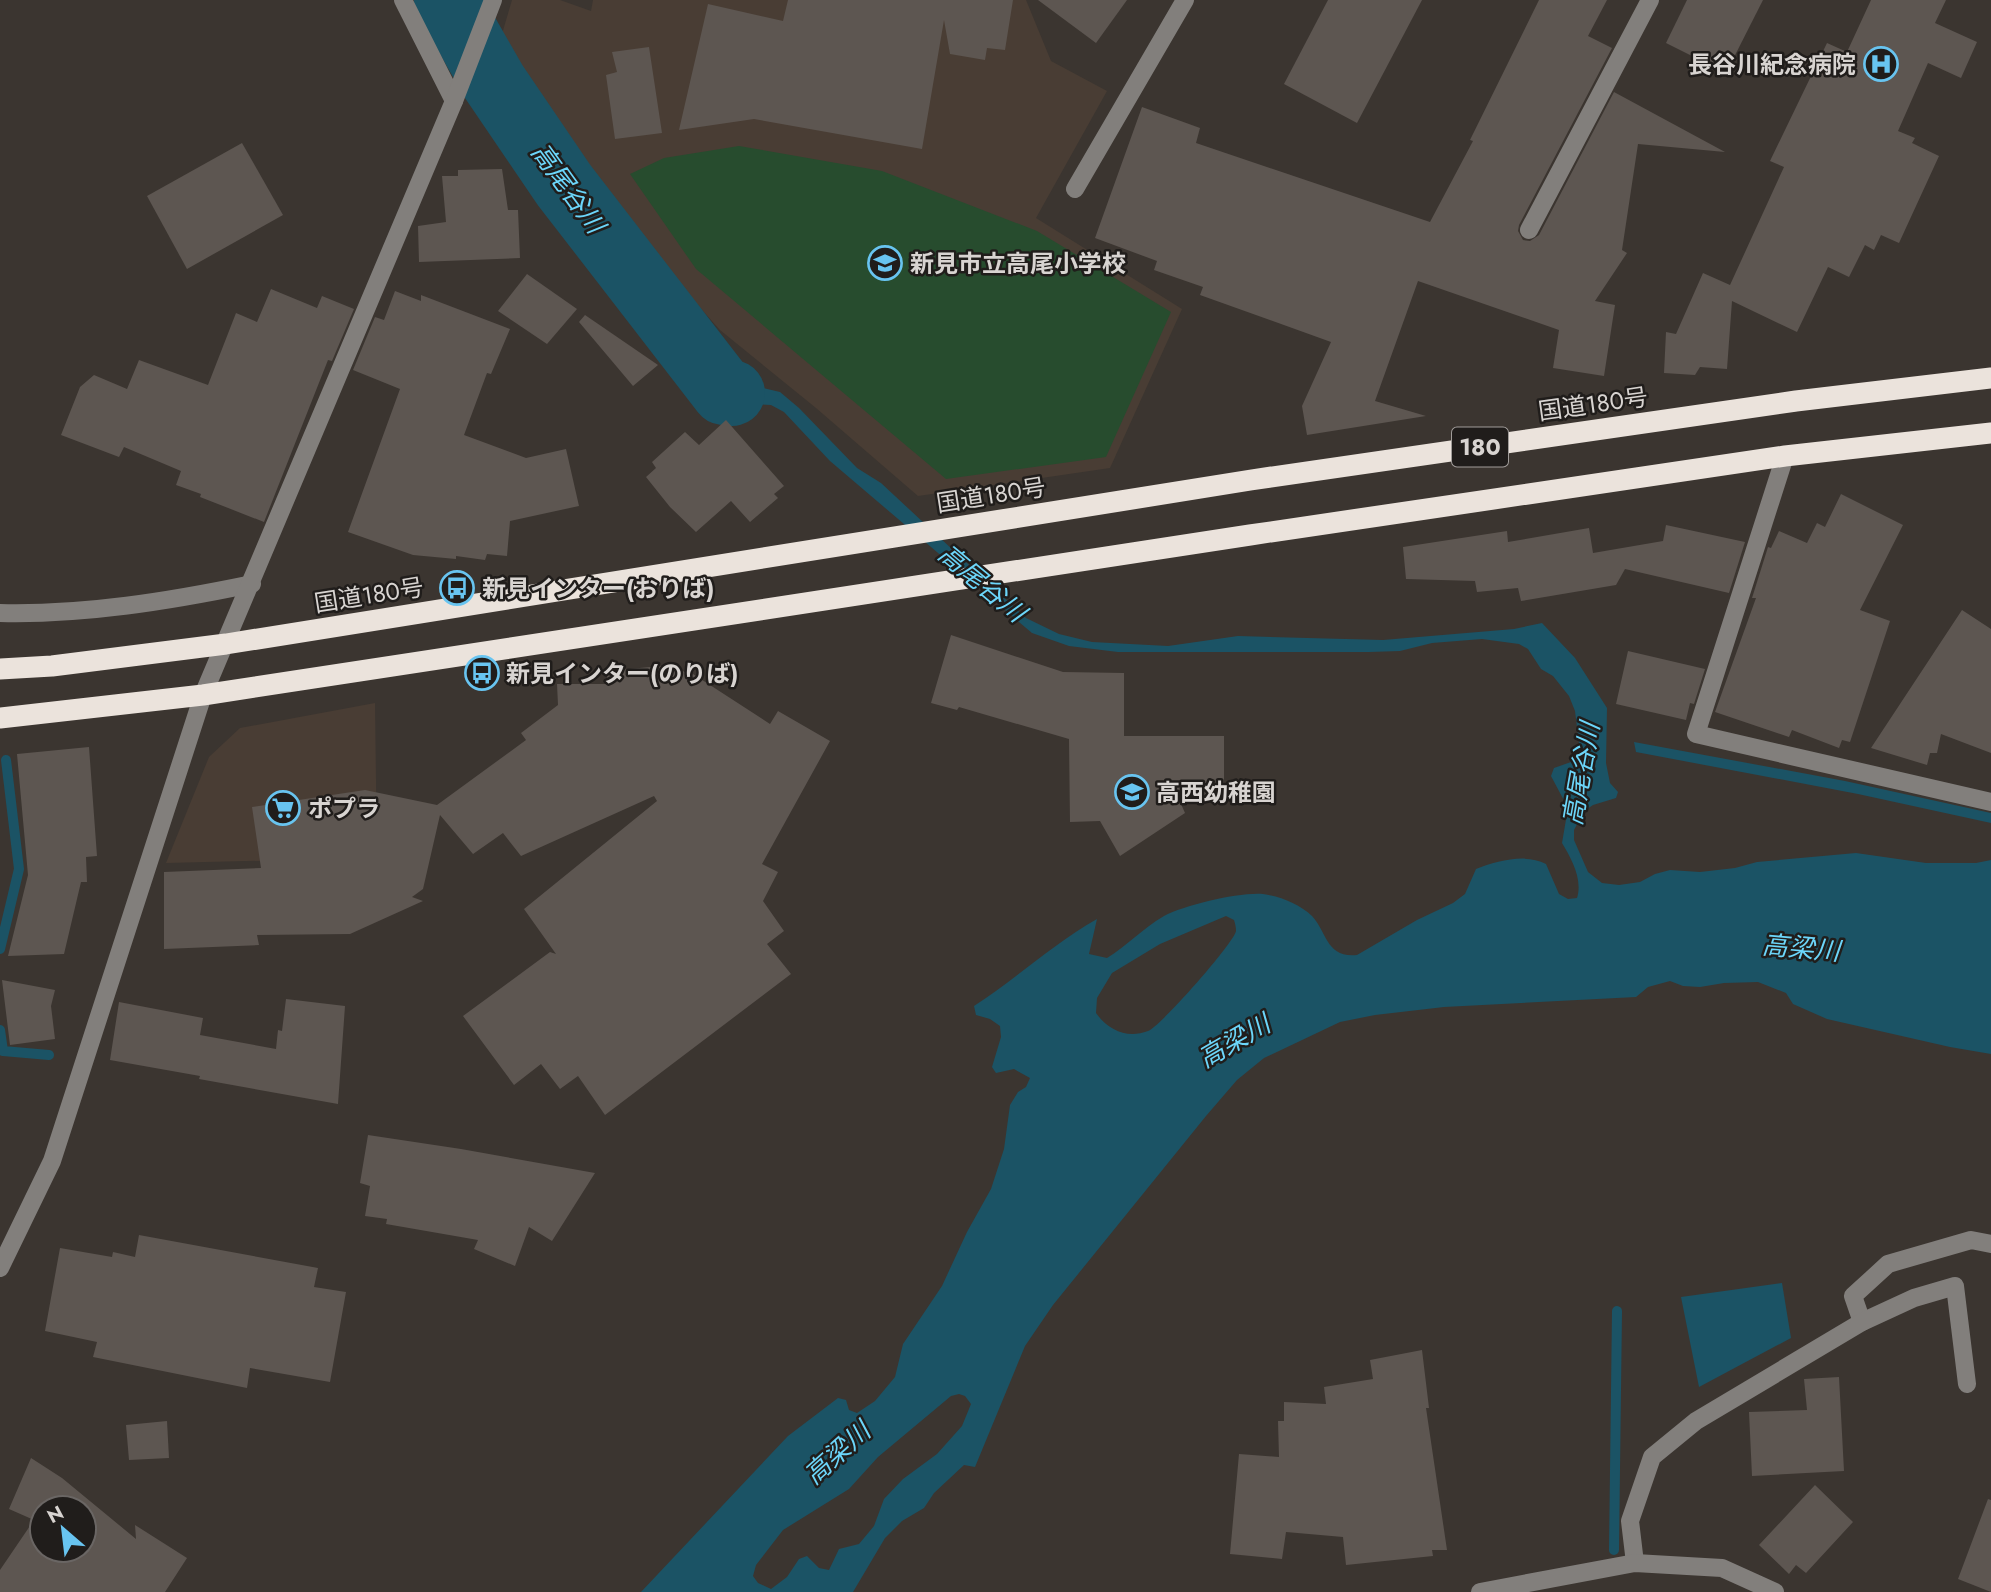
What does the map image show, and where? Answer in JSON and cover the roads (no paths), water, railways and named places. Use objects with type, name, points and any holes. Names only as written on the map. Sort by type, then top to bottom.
[{"type":"highway","name":"国道180号","points":[[0,669],[52,666],[226,644],[1265,478],[1783,403],[1991,378]]},
{"type":"highway","name":"180","points":[[0,718],[203,695],[1785,456],[1991,433]]},
{"type":"street","points":[[403,0],[454,100]]},
{"type":"street","points":[[1075,189],[1185,0]]},
{"type":"street","points":[[1529,230],[1650,0]]},
{"type":"street","points":[[0,1268],[52,1161],[203,695],[454,100],[490,6]]},
{"type":"street","points":[[1785,456],[1696,734],[1991,802]]},
{"type":"street","points":[[0,613],[33,614],[180,599],[252,583]]},
{"type":"street","points":[[1862,1322],[1853,1296],[1888,1264],[1971,1240],[1991,1244]]},
{"type":"street","points":[[1635,1563],[1630,1521],[1652,1457],[1696,1421],[1862,1322],[1914,1298],[1955,1286],[1967,1384]]},
{"type":"street","points":[[1480,1592],[1635,1563],[1722,1568],[1775,1592]]},
{"type":"water","name":"高梁川","points":[[682,312],[724,373],[737,382],[780,392],[857,468],[881,483],[1026,618],[1059,634],[1092,642],[1168,646],[1238,636],[1383,640],[1514,629],[1542,623],[1575,658],[1607,708],[1606,763],[1610,783],[1618,792],[1616,798],[1593,805],[1584,811],[1574,830],[1574,840],[1588,872],[1602,883],[1619,885],[1640,882],[1670,870],[1700,872],[1735,868],[1757,862],[1856,853],[1926,863],[1976,863],[1991,860],[1991,1054],[1827,1019],[1793,1004],[1786,993],[1758,982],[1700,987],[1683,986],[1670,981],[1648,987],[1636,997],[1444,1007],[1340,1022],[1264,1058],[1237,1080],[1206,1116],[1053,1305],[1025,1346],[975,1467],[964,1465],[934,1493],[924,1508],[902,1521],[885,1538],[853,1592],[641,1592],[788,1436],[838,1398],[846,1400],[849,1410],[857,1413],[875,1401],[895,1377],[903,1344],[942,1286],[991,1189],[1004,1149],[1010,1105],[1018,1092],[1026,1087],[1030,1078],[1014,1069],[996,1073],[992,1067],[1001,1037],[1000,1026],[990,1019],[976,1015],[974,1006],[1065,939],[1097,919],[1089,954],[1107,958],[1156,921],[1173,912],[1227,897],[1263,894],[1302,908],[1317,922],[1333,948],[1347,955],[1357,955],[1417,920],[1453,903],[1465,894],[1476,869],[1493,863],[1511,859],[1538,861],[1546,864],[1559,894],[1568,899],[1577,898],[1578,891],[1575,869],[1562,843],[1568,808],[1551,776],[1554,768],[1571,762],[1577,753],[1579,743],[1575,711],[1569,696],[1553,676],[1541,669],[1528,649],[1519,644],[1482,639],[1432,643],[1400,651],[1118,652],[1069,646],[1032,633],[830,461],[784,412],[771,405],[724,406],[666,334]],"holes":[[[1226,916],[1235,922],[1236,931],[1232,939],[1196,984],[1155,1026],[1140,1033],[1125,1033],[1106,1024],[1096,1013],[1097,998],[1112,973],[1160,944]],[[951,1396],[965,1396],[971,1404],[962,1426],[937,1454],[903,1479],[884,1499],[874,1526],[859,1544],[839,1549],[829,1570],[819,1568],[807,1556],[799,1559],[787,1577],[771,1589],[758,1583],[753,1576],[756,1565],[783,1530],[849,1489],[878,1457]]]},
{"type":"water","points":[[1634,742],[1845,781],[1991,813],[1991,823],[1858,794],[1636,752]]},
{"type":"water","points":[[1782,1283],[1791,1338],[1699,1387],[1681,1297]]},
{"type":"waterway","name":"高尾谷川","points":[[447,0],[494,82],[564,185],[724,392],[732,393]]},
{"type":"waterway","points":[[0,949],[19,869],[6,760]]},
{"type":"waterway","points":[[0,1030],[3,1051],[49,1055]]},
{"type":"waterway","points":[[1614,1550],[1617,1311]]},
{"type":"place","name":"長谷川紀念病院","points":[[1881,64]]},
{"type":"place","name":"新見市立高尾小学校","points":[[885,263]]},
{"type":"place","name":"新見インター(おりば)","points":[[457,588]]},
{"type":"place","name":"新見インター(のりば)","points":[[482,673]]},
{"type":"place","name":"高西幼稚園","points":[[1132,792]]},
{"type":"place","name":"ポプラ","points":[[283,808]]}]
